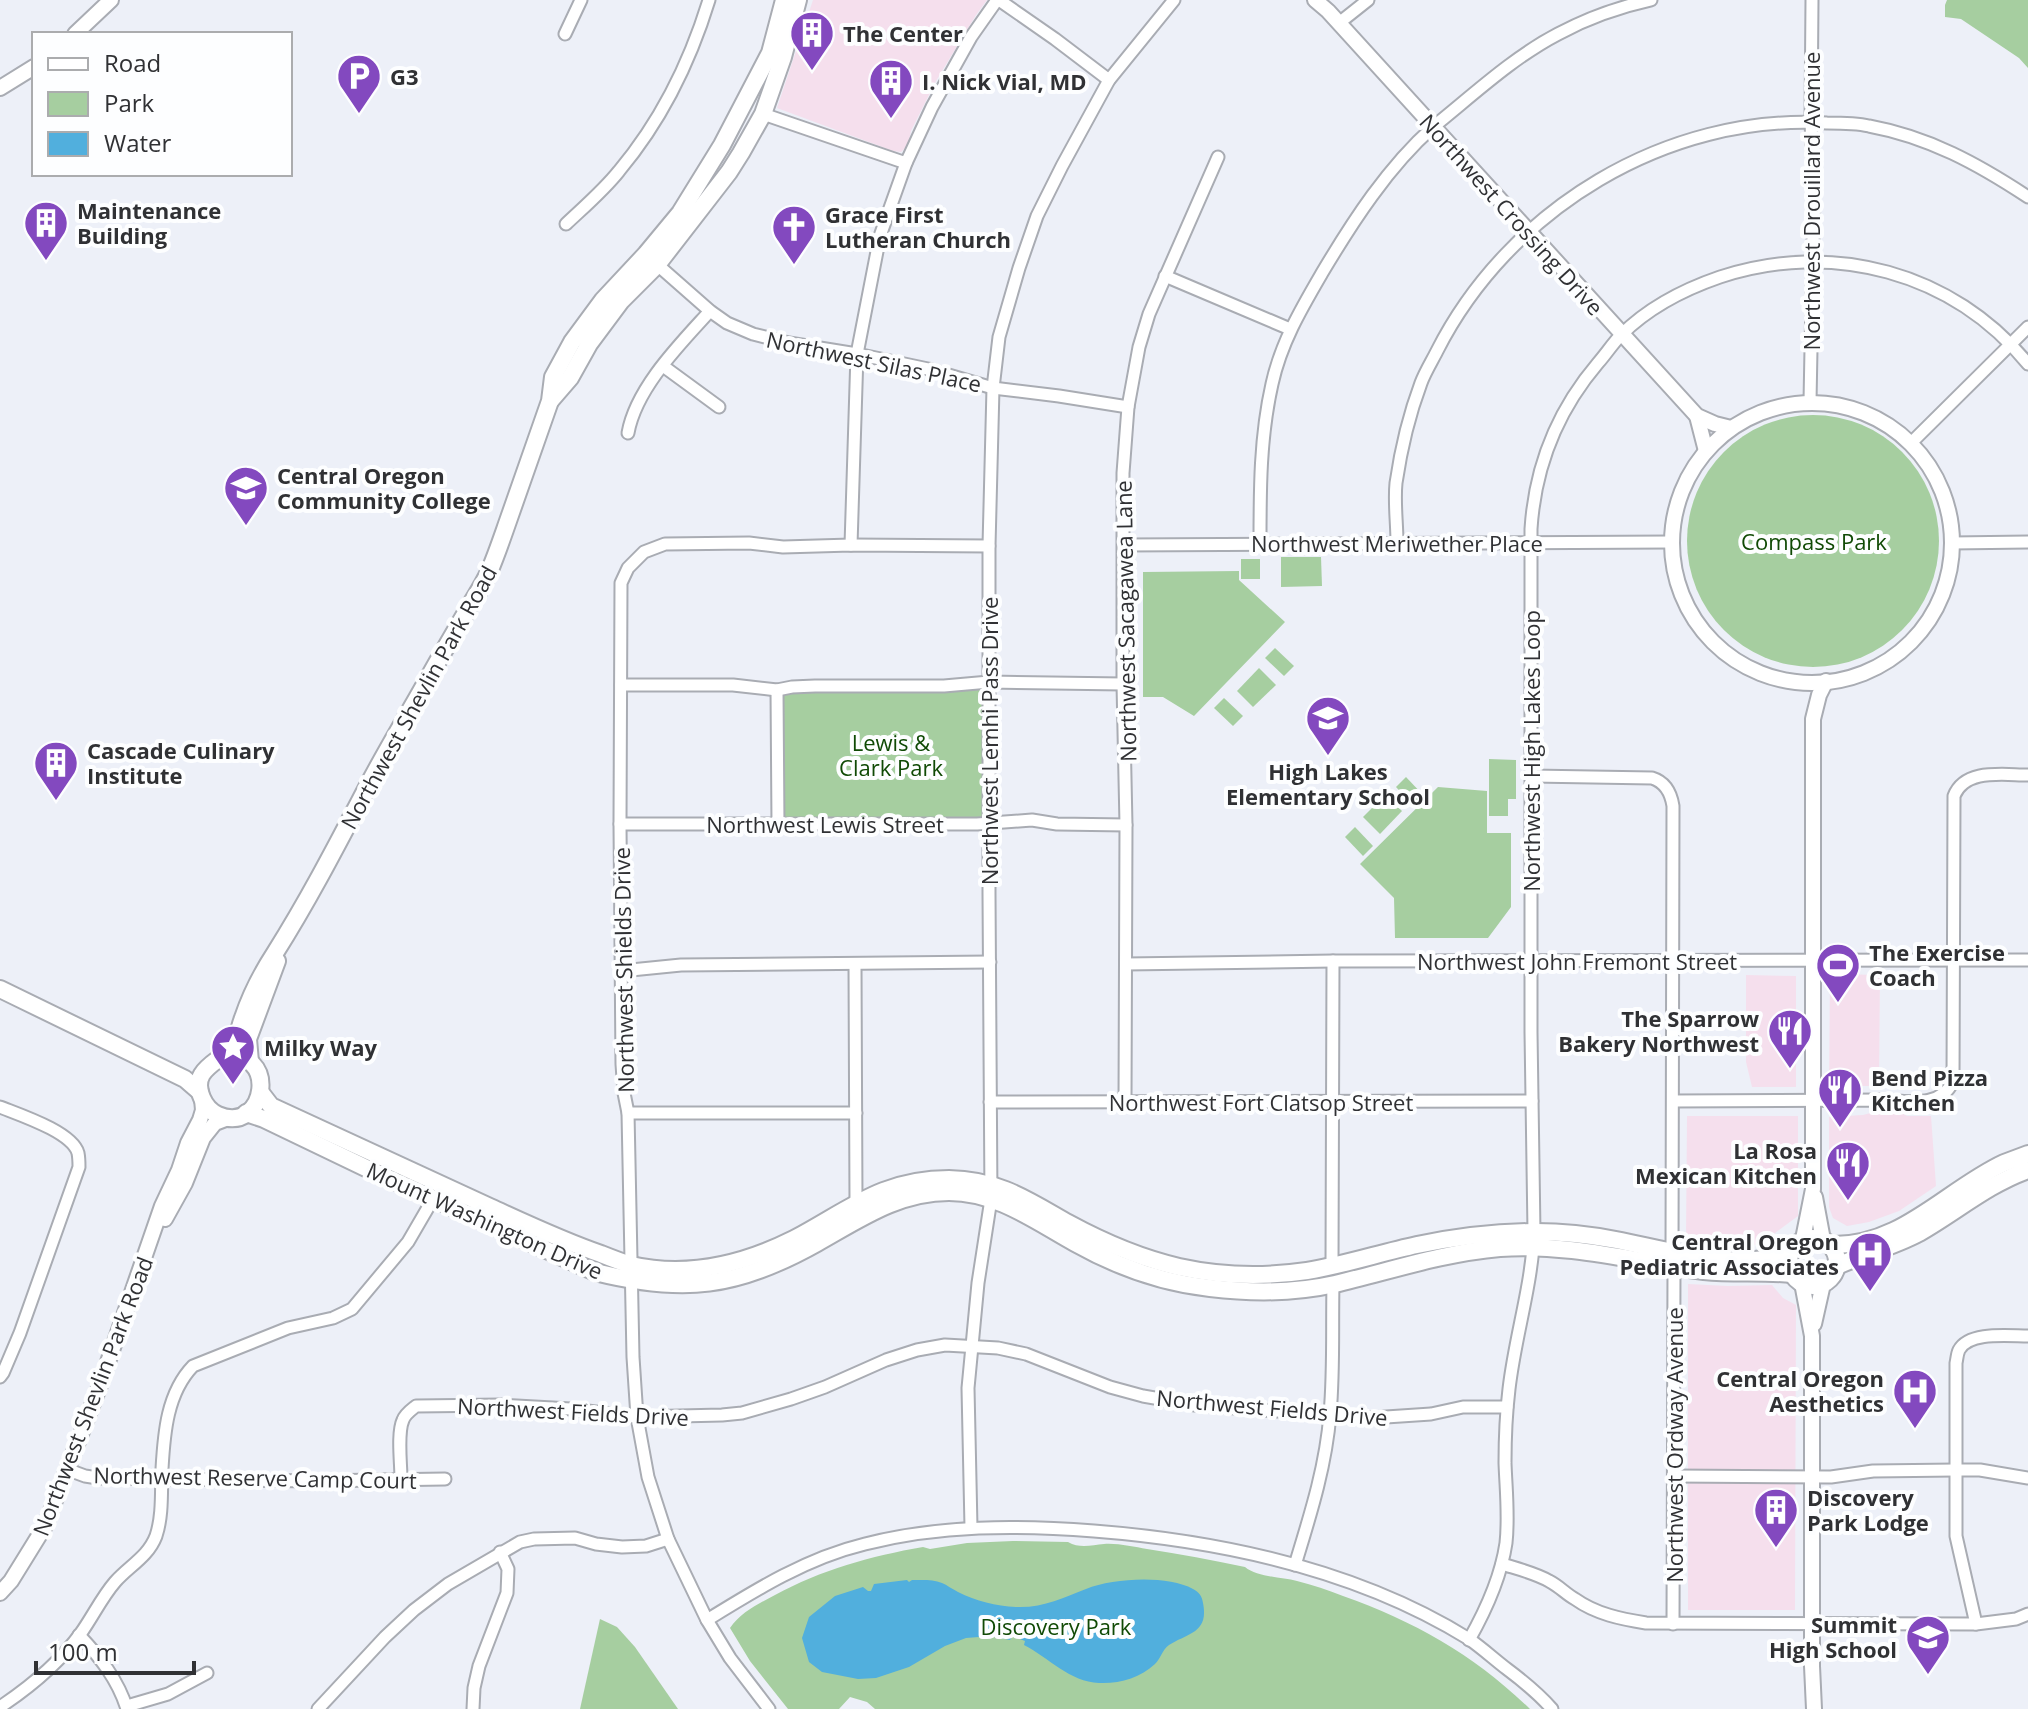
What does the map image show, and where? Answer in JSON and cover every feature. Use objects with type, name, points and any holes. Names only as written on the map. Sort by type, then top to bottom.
[{"type":"main road","name":"Northwest Shevlin Park Road","points":[[652,259],[722,145],[770,53],[784,0]]},
{"type":"main road","name":"Northwest Shevlin Park Road","points":[[213,1062],[235,1042],[259,978],[311,894],[424,685],[489,573],[550,401],[570,378],[589,344],[652,259],[729,172],[763,114],[798,0]]},
{"type":"main road","name":"Northwest Shevlin Park Road","points":[[250,1062],[248,1039],[284,939]]},
{"type":"main road","points":[[0,989],[185,1079],[212,1111],[228,1118],[246,1113],[258,1101],[260,1076],[250,1062],[236,1056],[189,1068],[120,1040],[95,1034]]},
{"type":"main road","points":[[201,1095],[202,1075],[213,1062]]},
{"type":"main road","name":"Mount Washington Drive","points":[[261,1093],[271,1106],[657,1285],[724,1281],[775,1265],[880,1207],[903,1198],[927,1193],[991,1191],[1101,1257],[1132,1270],[1206,1288],[1269,1291],[1333,1284],[1436,1257],[1534,1240],[1588,1235],[1729,1273],[1797,1278]]},
{"type":"main road","name":"Mount Washington Drive","points":[[246,1113],[595,1272],[700,1270],[732,1263],[795,1238],[856,1202],[895,1186],[917,1181],[957,1180],[1024,1197],[1118,1247],[1180,1267],[1217,1273],[1293,1273],[1417,1245],[1481,1235],[1534,1240]]},
{"type":"main road","points":[[1827,1242],[1836,1255],[1837,1266],[1832,1277],[1823,1284],[1810,1286],[1797,1278],[1789,1263],[1790,1252],[1803,1239],[1813,1237],[1853,1245],[1890,1232],[1938,1206],[2003,1164],[2028,1154]]},
{"type":"main road","points":[[1837,1266],[1915,1235],[1991,1187],[2028,1170]]},
{"type":"main road","name":"Mount Washington Drive","points":[[1673,1259],[1753,1260],[1790,1252]]},
{"type":"street","points":[[77,32],[111,0]]},
{"type":"street","points":[[565,34],[581,0]]},
{"type":"street","points":[[566,224],[619,172],[653,124],[676,85],[709,0]]},
{"type":"street","points":[[851,545],[857,354],[880,236],[906,163],[932,107],[971,37],[998,0],[1109,80]]},
{"type":"street","name":"Northwest Lemhi Pass Drive","points":[[971,1527],[967,1420],[971,1346],[991,1191],[989,546],[993,388],[999,337],[1037,216],[1068,154],[1109,80],[1174,0]]},
{"type":"street","name":"Northwest Crossing Drive","points":[[1315,0],[1325,6],[1697,416],[1731,428]]},
{"type":"street","points":[[1339,23],[1368,0]]},
{"type":"street","points":[[1604,0],[1609,12]]},
{"type":"street","points":[[1260,543],[1259,472],[1262,442],[1272,383],[1290,329],[1342,240],[1385,178],[1433,127],[1527,53],[1558,34],[1609,12],[1651,0]]},
{"type":"street","name":"Northwest Drouillard Avenue","points":[[1810,402],[1814,192],[1812,0]]},
{"type":"street","points":[[0,88],[32,68]]},
{"type":"street","points":[[763,114],[906,163]]},
{"type":"street","points":[[1397,543],[1396,485],[1405,434],[1422,381],[1446,333],[1480,282],[1529,231],[1610,173],[1671,146],[1740,128],[1811,122],[1866,125],[1935,144],[2028,197]]},
{"type":"street","name":"Northwest Sacagawea Lane","points":[[1125,1102],[1123,473],[1128,407],[1139,347],[1149,314],[1218,157]]},
{"type":"street","name":"Northwest Silas Place","points":[[652,259],[710,311],[727,323],[753,334],[928,369],[993,388],[1128,407]]},
{"type":"street","name":"Northwest High Lakes Loop","points":[[1469,1640],[1502,1564],[1508,1520],[1507,1407],[1515,1348],[1530,1281],[1534,1240],[1531,542],[1535,493],[1556,427],[1580,384],[1622,334],[1669,300],[1704,282],[1767,265],[1844,263],[1868,266],[1913,280],[1990,324],[2028,364]]},
{"type":"street","points":[[1165,276],[1290,329]]},
{"type":"street","points":[[628,433],[633,413],[663,366],[710,311]]},
{"type":"street","points":[[1911,443],[2028,327]]},
{"type":"street","points":[[663,366],[719,407]]},
{"type":"street","points":[[1810,402],[1871,417],[1911,443],[1939,484],[1951,527],[1952,543],[1949,571],[1938,606],[1918,636],[1904,650],[1879,666],[1849,677],[1826,681],[1796,681],[1759,671],[1726,654],[1694,618],[1680,589],[1671,542],[1681,489],[1706,451],[1748,417],[1772,407],[1810,402]]},
{"type":"street","name":"Northwest Crossing Drive","points":[[1697,416],[1706,451]]},
{"type":"street","name":"Northwest Meriwether Place","points":[[1124,545],[1671,542]]},
{"type":"street","points":[[1952,543],[2028,542]]},
{"type":"street","name":"Northwest Shields Drive","points":[[769,1709],[730,1658],[707,1620],[668,1539],[648,1477],[637,1417],[630,1273],[628,1113],[622,1064],[621,583],[628,568],[644,552],[665,544],[989,546]]},
{"type":"street","points":[[1796,681],[1807,698],[1813,719]]},
{"type":"street","points":[[1803,1239],[1813,1189],[1813,719],[1826,681]]},
{"type":"street","points":[[621,685],[733,685],[777,690],[815,686],[944,686],[989,682],[1123,684]]},
{"type":"street","points":[[777,690],[778,825]]},
{"type":"street","points":[[1673,1101],[1917,1102],[1932,1101],[1943,1095],[1953,1081],[1953,800],[1962,784],[1975,777],[2028,775]]},
{"type":"street","name":"Northwest Ordway Avenue","points":[[1532,776],[1641,776],[1656,779],[1664,784],[1673,806],[1673,1624]]},
{"type":"street","name":"Northwest Lewis Street","points":[[620,824],[989,824],[1032,820],[1057,824],[1126,825]]},
{"type":"street","name":"Northwest John Fremont Street","points":[[1126,964],[2028,960]]},
{"type":"street","points":[[1332,1266],[1333,961]]},
{"type":"street","points":[[621,971],[681,965],[990,962]]},
{"type":"street","points":[[855,964],[856,1202]]},
{"type":"street","name":"Northwest Shevlin Park Road","points":[[0,1593],[11,1581],[45,1526],[99,1388],[162,1206],[200,1120],[203,1110],[201,1095]]},
{"type":"street","name":"Northwest Fort Clatsop Street","points":[[990,1102],[1532,1101]]},
{"type":"street","points":[[0,1107],[68,1139],[78,1151],[79,1167],[20,1333],[0,1377]]},
{"type":"street","points":[[628,1113],[856,1113]]},
{"type":"street","name":"Northwest Shevlin Park Road","points":[[153,1236],[185,1183],[203,1138],[215,1123],[228,1118]]},
{"type":"street","points":[[1813,1189],[1827,1242]]},
{"type":"street","points":[[0,1707],[31,1686],[79,1635],[113,1584],[152,1544],[160,1519],[165,1435],[171,1401],[184,1376],[193,1366],[288,1328],[333,1318],[352,1309],[408,1242],[433,1199]]},
{"type":"street","points":[[1797,1278],[1812,1336]]},
{"type":"street","points":[[1295,1565],[1319,1483],[1330,1416],[1333,1284]]},
{"type":"street","points":[[1814,1709],[1812,1336],[1823,1284]]},
{"type":"street","points":[[1976,1624],[1956,1536],[1956,1363],[1960,1349],[1968,1341],[2028,1336]]},
{"type":"street","name":"Northwest Fields Drive","points":[[401,1479],[401,1428],[403,1419],[416,1406],[501,1405],[637,1417],[742,1413],[825,1387],[886,1360],[945,1345],[998,1348],[1026,1354],[1110,1387],[1195,1405],[1371,1418],[1404,1417],[1463,1407],[1507,1407]]},
{"type":"street","name":"Northwest Reserve Camp Court","points":[[66,1469],[98,1478],[445,1479]]},
{"type":"street","points":[[1674,1476],[1831,1477],[1873,1471],[1980,1470],[2028,1478]]},
{"type":"street","points":[[707,1620],[767,1583],[810,1562],[861,1544],[907,1534],[971,1527],[1059,1528],[1131,1534],[1245,1552],[1295,1565],[1388,1597],[1469,1640],[1519,1678],[1552,1709]]},
{"type":"street","points":[[318,1709],[414,1610],[448,1584],[520,1542],[575,1538],[622,1547],[646,1546],[668,1539]]},
{"type":"street","points":[[473,1709],[479,1666],[507,1593],[509,1578],[500,1552]]},
{"type":"street","points":[[1502,1564],[1551,1581],[1599,1612],[1634,1621],[1673,1624],[1976,1624],[2016,1619],[2028,1614]]},
{"type":"street","points":[[79,1635],[107,1668],[127,1708],[168,1694],[207,1673]]},
{"type":"shaded area","points":[[813,0],[987,0],[936,81],[911,131],[908,145],[901,152],[777,108]]},
{"type":"shaded area","points":[[1830,974],[1880,975],[1879,1086],[1829,1086]]},
{"type":"shaded area","points":[[1746,975],[1796,976],[1796,1087],[1752,1087],[1746,1062]]},
{"type":"shaded area","points":[[1874,1112],[1931,1116],[1936,1186],[1899,1211],[1847,1226],[1833,1218],[1829,1207],[1829,1117]]},
{"type":"shaded area","points":[[1687,1116],[1798,1116],[1798,1216],[1775,1233],[1769,1245],[1718,1244],[1686,1237]]},
{"type":"shaded area","points":[[1688,1284],[1772,1285],[1783,1298],[1796,1305],[1795,1610],[1688,1610]]},
{"type":"green space","points":[[1947,0],[2028,0],[2028,68],[2019,58],[1961,19],[1945,17]]},
{"type":"green space","name":"Compass Park","points":[[1813,415],[1861,425],[1902,452],[1929,493],[1939,541],[1929,589],[1902,630],[1861,657],[1813,667],[1765,657],[1724,630],[1697,589],[1687,541],[1697,493],[1724,452],[1765,425]]},
{"type":"green space","points":[[1281,557],[1321,557],[1322,586],[1281,587]]},
{"type":"green space","points":[[1241,559],[1260,559],[1260,579],[1241,579]]},
{"type":"green space","points":[[1239,571],[1239,580],[1285,622],[1194,716],[1163,697],[1143,697],[1143,572]]},
{"type":"green space","points":[[1275,648],[1294,666],[1284,676],[1265,658]]},
{"type":"green space","points":[[1259,668],[1276,685],[1253,707],[1237,691]]},
{"type":"green space","name":"Lewis & Clark Park","points":[[989,682],[989,824],[778,825],[777,690]]},
{"type":"green space","points":[[1224,698],[1243,716],[1233,726],[1214,708]]},
{"type":"green space","points":[[1489,759],[1516,760],[1516,799],[1508,799],[1508,816],[1489,816]]},
{"type":"green space","points":[[1406,777],[1424,796],[1414,806],[1396,787]]},
{"type":"green space","points":[[1438,787],[1487,791],[1487,833],[1511,833],[1511,907],[1488,938],[1395,938],[1394,898],[1360,864]]},
{"type":"green space","points":[[1385,795],[1402,811],[1380,834],[1363,817]]},
{"type":"green space","points":[[1355,827],[1373,846],[1363,856],[1345,837]]},
{"type":"green space","name":"Discovery Park","points":[[1068,1542],[1082,1546],[1126,1545],[1245,1567],[1263,1575],[1320,1588],[1370,1606],[1443,1642],[1487,1672],[1530,1709],[875,1709],[867,1702],[850,1697],[839,1709],[788,1709],[750,1661],[730,1628],[762,1602],[810,1578],[847,1565],[923,1547],[930,1549],[967,1543]]},
{"type":"green space","points":[[600,1619],[617,1627],[635,1647],[678,1709],[580,1709]]},
{"type":"water","points":[[931,1580],[979,1600],[1026,1607],[1111,1582],[1155,1580],[1195,1590],[1202,1598],[1204,1613],[1200,1626],[1169,1645],[1149,1669],[1129,1679],[1114,1682],[1088,1682],[1079,1678],[1024,1645],[1025,1641],[1012,1636],[1010,1640],[992,1636],[966,1638],[909,1667],[876,1678],[858,1679],[822,1672],[809,1662],[802,1638],[809,1617],[835,1596],[863,1587],[871,1591],[874,1584]]},
{"type":"place","name":"The Center","points":[[812,72]]},
{"type":"place","name":"G3","points":[[359,115]]},
{"type":"place","name":"I. Nick Vial, MD","points":[[891,120]]},
{"type":"place","name":"Maintenance Building","points":[[46,262]]},
{"type":"place","name":"Grace First Lutheran Church","points":[[794,266]]},
{"type":"place","name":"Central Oregon Community College","points":[[246,527]]},
{"type":"place","name":"High Lakes Elementary School","points":[[1328,757]]},
{"type":"place","name":"Cascade Culinary Institute","points":[[56,802]]},
{"type":"place","name":"The Exercise Coach","points":[[1838,1004]]},
{"type":"place","name":"The Sparrow Bakery Northwest","points":[[1790,1070]]},
{"type":"place","name":"Milky Way","points":[[233,1086]]},
{"type":"place","name":"Bend Pizza Kitchen","points":[[1840,1129]]},
{"type":"place","name":"La Rosa Mexican Kitchen","points":[[1848,1202]]},
{"type":"place","name":"Central Oregon Pediatric Associates","points":[[1870,1293]]},
{"type":"place","name":"Central Oregon Aesthetics","points":[[1915,1430]]},
{"type":"place","name":"Discovery Park Lodge","points":[[1776,1549]]},
{"type":"place","name":"Summit High School","points":[[1928,1676]]}]
